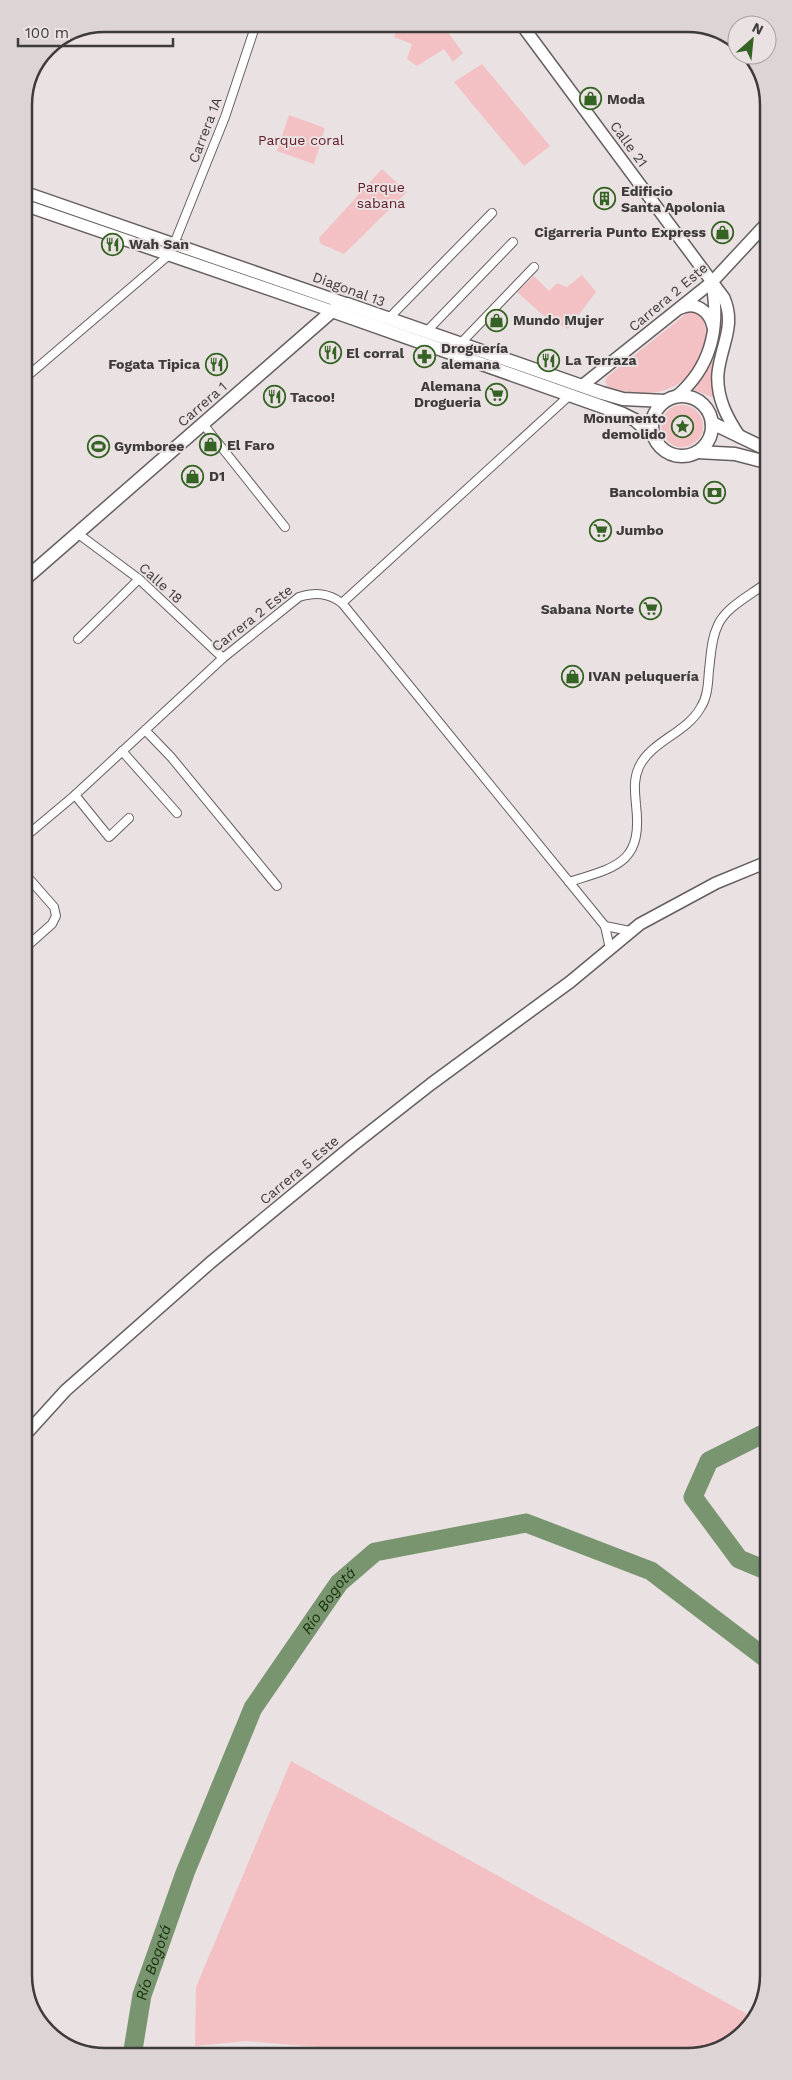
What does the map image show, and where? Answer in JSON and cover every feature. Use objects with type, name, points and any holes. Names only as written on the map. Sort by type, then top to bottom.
[{"type":"main road","name":"Diagonal 13","points":[[347,304],[623,398],[671,399]]},
{"type":"main road","name":"Carrera 1","points":[[33,572],[332,311],[338,306],[347,304]]},
{"type":"main road","name":"Diagonal 13","points":[[332,311],[623,414],[635,420],[654,436]]},
{"type":"main road","points":[[690,397],[700,402],[708,412],[712,423],[708,443],[697,452],[685,456],[672,455],[660,447],[654,436],[652,423],[653,417],[660,405],[671,399],[690,397]]},
{"type":"main road","points":[[712,423],[760,446]]},
{"type":"main road","points":[[697,452],[736,454],[760,460]]},
{"type":"street","name":"Carrera 1A","points":[[33,371],[172,249],[225,117],[253,32]]},
{"type":"street","name":"Calle 21","points":[[528,33],[724,298],[730,317],[718,373],[719,394],[727,418],[740,437]]},
{"type":"street","name":"Diagonal 13","points":[[33,195],[332,311]]},
{"type":"street","name":"Diagonal 13","points":[[33,211],[172,249],[347,304]]},
{"type":"street","points":[[388,319],[492,213]]},
{"type":"street","name":"Carrera 2 Este","points":[[583,385],[712,282],[760,230]]},
{"type":"street","points":[[426,332],[513,242]]},
{"type":"street","points":[[460,344],[534,267]]},
{"type":"street","points":[[671,399],[689,386],[703,366],[711,344],[714,298],[712,282]]},
{"type":"street","points":[[680,308],[687,305],[702,309],[712,321],[713,328]]},
{"type":"street","points":[[570,395],[342,603],[605,926],[610,949]]},
{"type":"street","points":[[203,424],[284,527]]},
{"type":"street","name":"Calle 18","points":[[78,533],[139,579],[224,658]]},
{"type":"street","points":[[78,639],[139,579]]},
{"type":"street","points":[[569,882],[612,868],[630,853],[638,837],[634,784],[639,766],[652,751],[696,715],[705,698],[712,644],[718,625],[727,614],[760,588]]},
{"type":"street","name":"Carrera 2 Este","points":[[33,831],[75,795],[224,658],[299,597],[311,594],[324,594],[342,603]]},
{"type":"street","points":[[145,730],[171,757],[278,886]]},
{"type":"street","points":[[122,751],[177,813]]},
{"type":"street","points":[[75,795],[109,836],[129,818]]},
{"type":"street","name":"Carrera 5 Este","points":[[32,1426],[45,1411],[74,1383],[210,1263],[344,1152],[431,1084],[570,982],[630,931],[726,878],[760,865]]},
{"type":"street","points":[[33,883],[54,907],[56,916],[52,924],[33,941]]},
{"type":"street","points":[[605,926],[630,931]]},
{"type":"green space","points":[[396,32],[448,33],[463,53],[453,62],[444,49],[417,66],[407,59],[412,44],[394,37]]},
{"type":"green space","points":[[482,64],[550,146],[524,166],[454,82]]},
{"type":"green space","name":"Parque coral","points":[[289,115],[325,128],[314,164],[277,151]]},
{"type":"green space","name":"Parque sabana","points":[[382,169],[407,192],[344,254],[321,244],[320,237]]},
{"type":"green space","points":[[582,275],[596,292],[568,329],[544,316],[517,292],[534,276],[549,291],[557,283],[567,287]]},
{"type":"green space","points":[[691,310],[702,311],[706,330],[706,342],[699,360],[685,379],[665,390],[654,392],[631,392],[608,387],[605,382],[607,377]]},
{"type":"green space","points":[[713,360],[714,398],[692,389],[702,379]]},
{"type":"green space","points":[[686,405],[694,408],[700,414],[703,426],[700,438],[694,444],[678,447],[670,444],[664,438],[661,422],[664,414],[670,408]]},
{"type":"green space","points":[[291,1761],[747,2014],[738,2026],[715,2042],[687,2048],[322,2047],[246,2041],[195,2046],[196,1987]]},
{"type":"waterway","name":"Río Bogotá","points":[[760,1436],[709,1461],[693,1497],[739,1559],[760,1568]]},
{"type":"waterway","name":"Río Bogotá","points":[[133,2047],[142,1995],[185,1873],[253,1708],[339,1583],[375,1552],[526,1523],[651,1571],[760,1654]]},
{"type":"place","name":"Moda","points":[[591,99]]},
{"type":"place","name":"Edificio Santa Apolonia","points":[[605,199]]},
{"type":"place","name":"Cigarreria Punto Express","points":[[722,232]]},
{"type":"place","name":"Wah San","points":[[113,244]]},
{"type":"place","name":"Mundo Mujer","points":[[497,320]]},
{"type":"place","name":"El corral","points":[[330,353]]},
{"type":"place","name":"Droguería alemana","points":[[425,356]]},
{"type":"place","name":"La Terraza","points":[[549,360]]},
{"type":"place","name":"Fogata Tipica","points":[[216,364]]},
{"type":"place","name":"Alemana Drogueria","points":[[497,394]]},
{"type":"place","name":"Tacoo!","points":[[274,397]]},
{"type":"place","name":"Monumento demolido","points":[[682,426]]},
{"type":"place","name":"El Faro","points":[[211,445]]},
{"type":"place","name":"Gymboree","points":[[98,446]]},
{"type":"place","name":"D1","points":[[193,476]]},
{"type":"place","name":"Bancolombia","points":[[715,492]]},
{"type":"place","name":"Jumbo","points":[[600,530]]},
{"type":"place","name":"Sabana Norte","points":[[650,609]]},
{"type":"place","name":"IVAN peluquería","points":[[572,676]]}]
